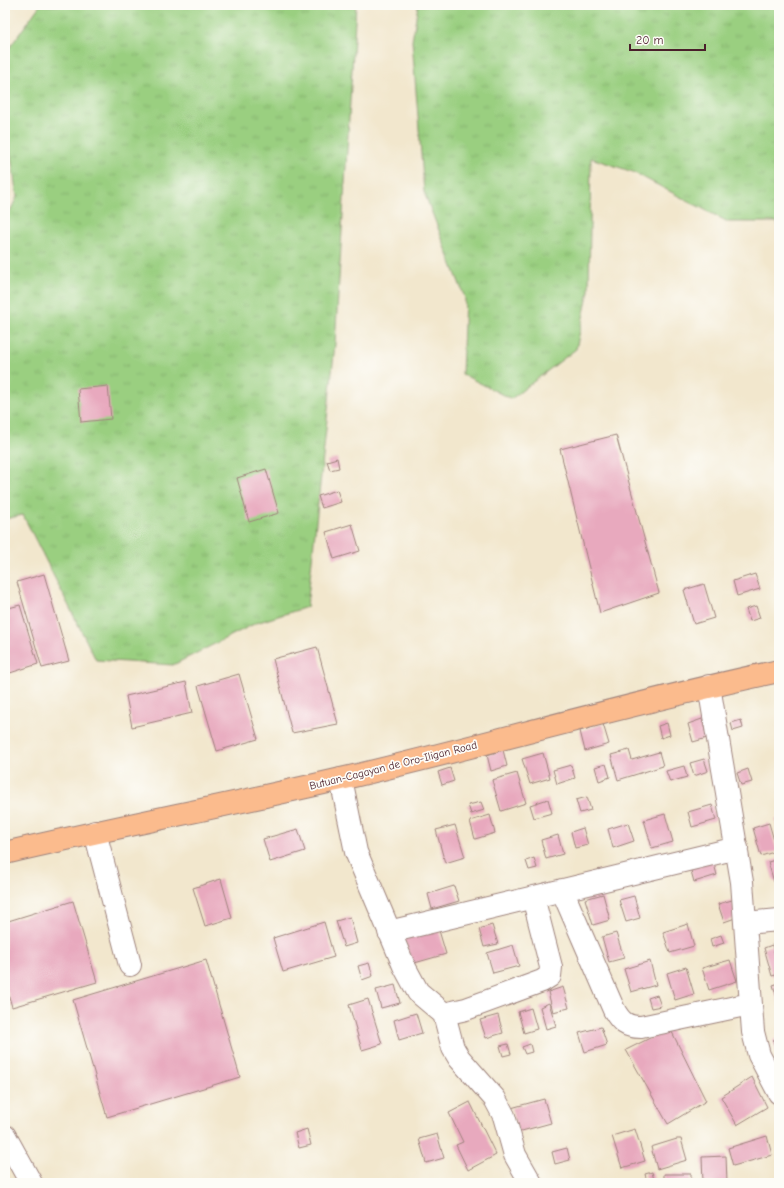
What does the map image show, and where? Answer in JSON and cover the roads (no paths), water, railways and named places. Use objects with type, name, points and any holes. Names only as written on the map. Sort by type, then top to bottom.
[{"type":"highway","name":"Butuan-Cagayan de Oro-Iligan Road","points":[[5,853],[341,779],[709,686],[779,671]]},
{"type":"street","points":[[709,686],[742,882],[752,1032],[759,1055],[779,1093]]},
{"type":"street","points":[[341,779],[356,852],[404,966],[418,992],[444,1014],[453,1048],[459,1058],[494,1099],[504,1116],[517,1160],[530,1183]]},
{"type":"street","points":[[95,832],[130,965]]},
{"type":"street","points":[[389,932],[737,848]]},
{"type":"street","points":[[562,890],[614,1010],[624,1024],[631,1027],[640,1027],[750,1004]]},
{"type":"street","points":[[444,1014],[466,1009],[542,981],[550,976],[551,967],[533,897]]},
{"type":"street","points":[[745,923],[779,920]]},
{"type":"street","points":[[5,1136],[31,1183]]}]
